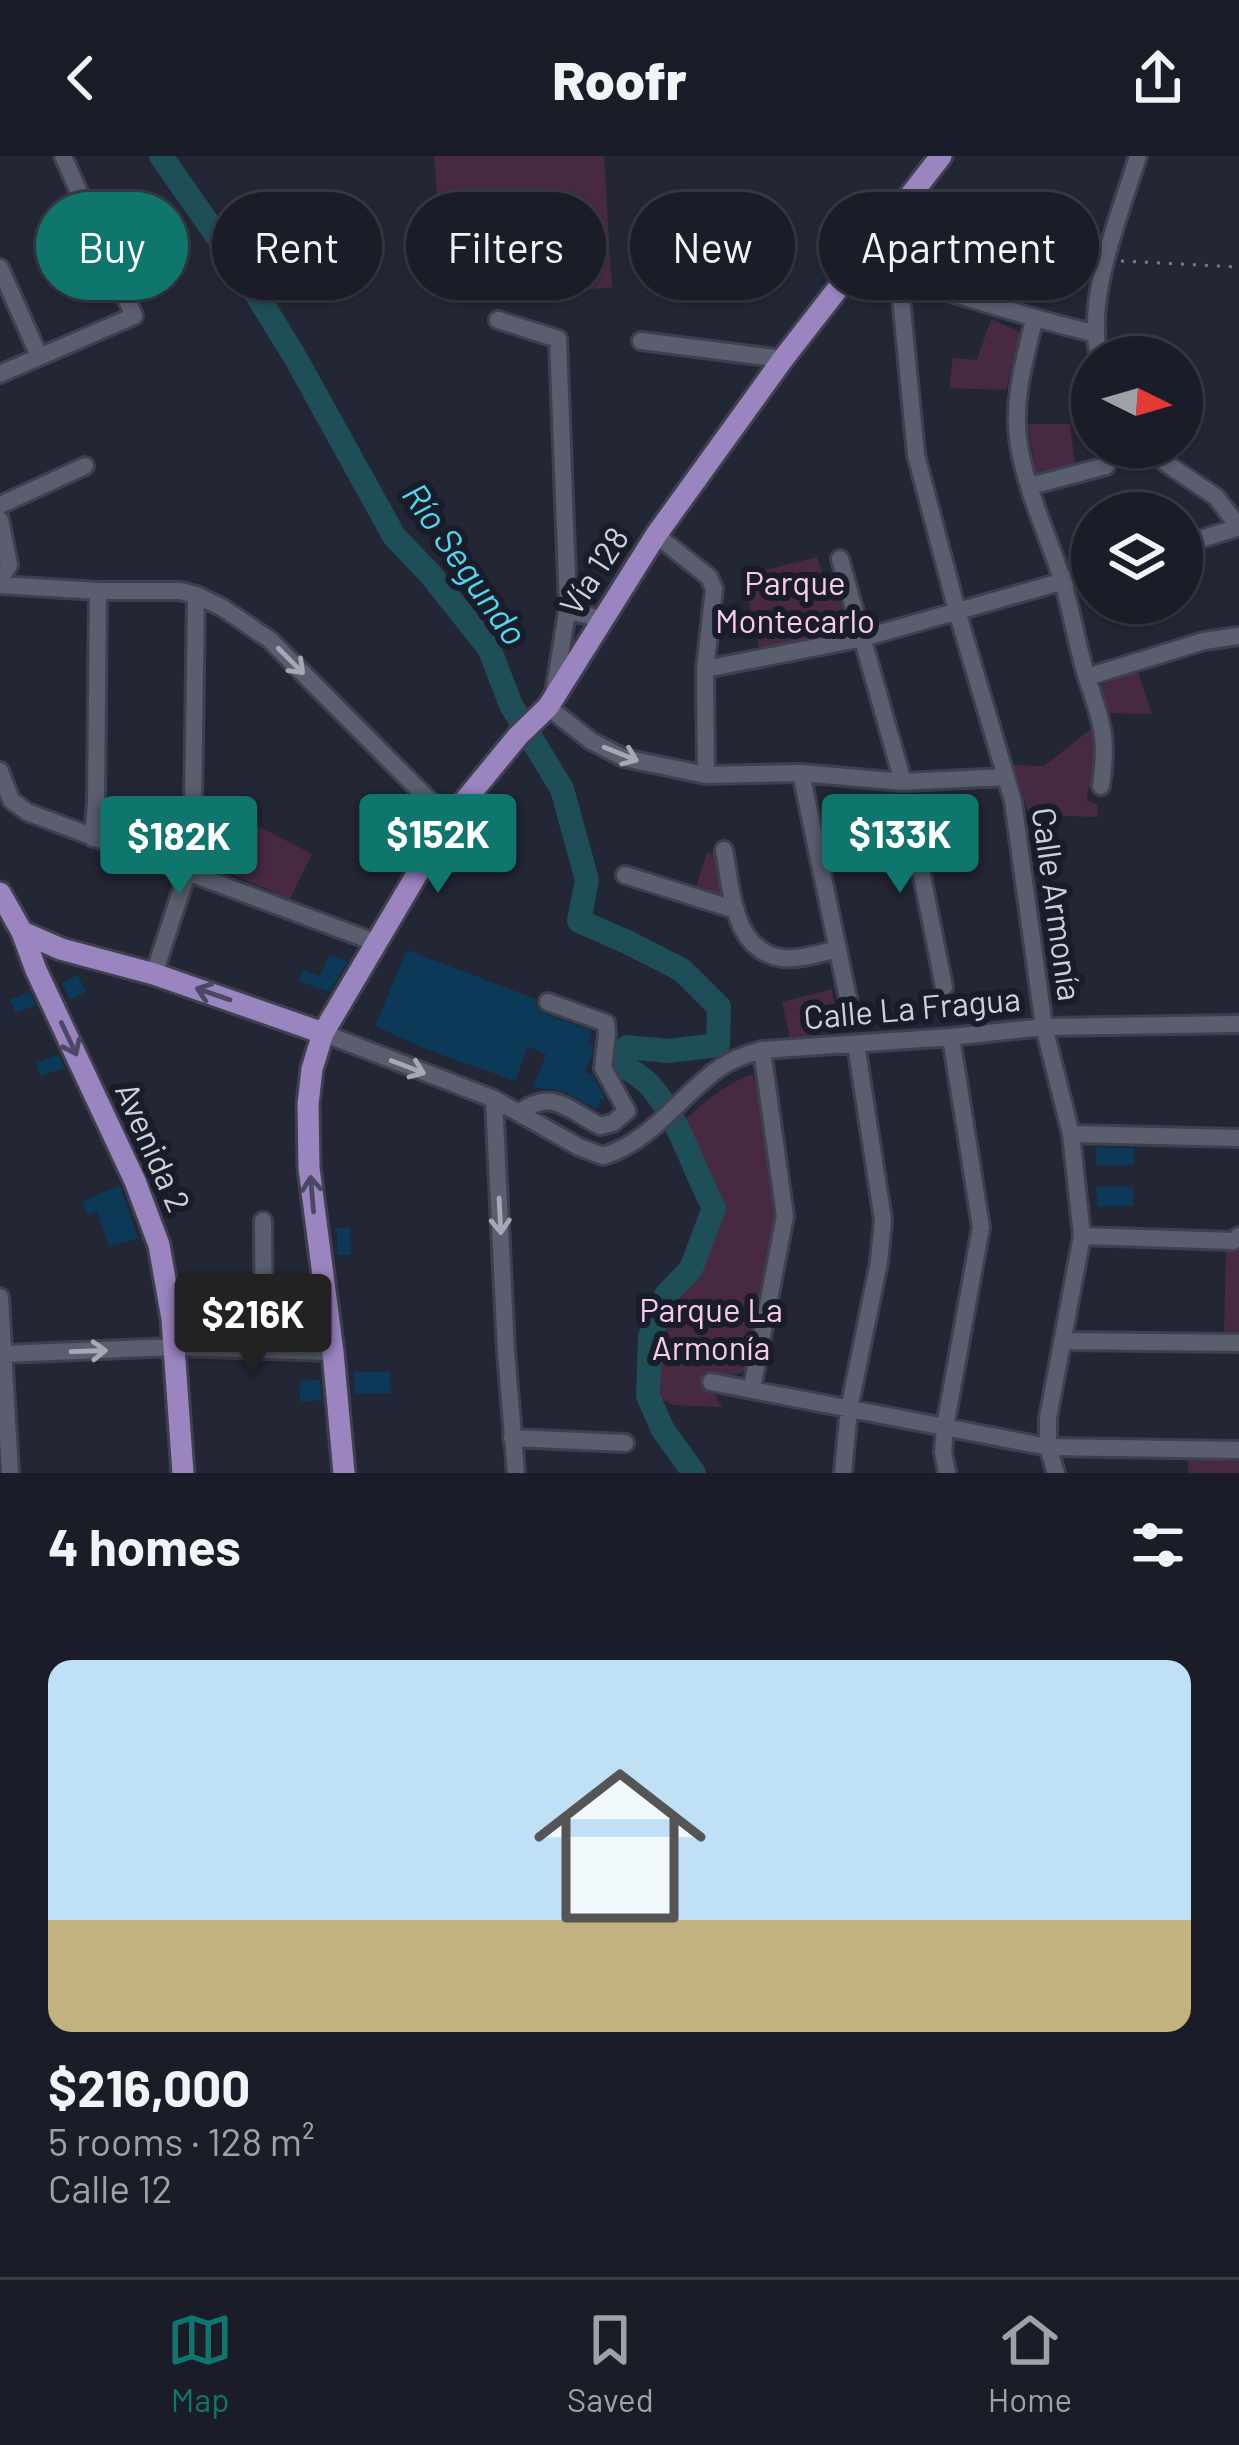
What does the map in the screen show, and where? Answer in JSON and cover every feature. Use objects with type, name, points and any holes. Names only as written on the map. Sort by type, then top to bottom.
[{"type":"main road","name":"Vía 128","points":[[913,192],[941,156]]},
{"type":"main road","name":"Vía 128","points":[[344,1473],[310,1168],[308,1104],[323,1033],[449,820],[548,707],[656,535],[829,300]]},
{"type":"main road","name":"Avenida 2","points":[[0,893],[150,1216],[166,1276],[183,1473]]},
{"type":"main road","points":[[22,932],[61,949],[154,974],[323,1033]]},
{"type":"main road","points":[[36,970],[40,953],[61,949]]},
{"type":"street","points":[[0,374],[134,316],[63,156]]},
{"type":"street","points":[[1095,336],[1107,260],[1138,156]]},
{"type":"street","points":[[0,268],[39,356]]},
{"type":"street","name":"Calle Armonía","points":[[901,300],[916,455],[1013,800],[1044,1028],[1071,1134],[1082,1236],[1048,1418],[1048,1447],[1056,1473]]},
{"type":"street","points":[[971,300],[1094,333]]},
{"type":"street","points":[[498,320],[558,339],[568,606],[548,707],[591,742],[624,758],[706,775],[801,773],[903,782],[1006,777]]},
{"type":"street","points":[[1034,320],[1016,401],[1018,440],[1104,728],[1101,786]]},
{"type":"street","points":[[640,341],[782,359]]},
{"type":"street","points":[[0,505],[85,466]]},
{"type":"street","points":[[1030,486],[1098,468]]},
{"type":"street","points":[[1173,468],[1216,497],[1239,527],[1203,538]]},
{"type":"street","points":[[0,520],[9,565],[0,582],[98,591],[180,591],[223,608],[270,640],[449,820]]},
{"type":"street","points":[[656,535],[709,578],[713,589],[705,669],[706,775]]},
{"type":"street","points":[[839,559],[903,782]]},
{"type":"street","points":[[705,669],[862,638],[1071,581]]},
{"type":"street","points":[[93,838],[98,591]]},
{"type":"street","points":[[154,974],[187,873],[193,810],[196,595]]},
{"type":"street","points":[[568,606],[602,619]]},
{"type":"street","points":[[1087,677],[1239,635]]},
{"type":"street","points":[[0,771],[11,800],[27,812],[377,943]]},
{"type":"street","points":[[801,773],[848,998]]},
{"type":"street","points":[[819,857],[896,844],[918,856],[944,987]]},
{"type":"street","points":[[724,850],[740,928],[747,938],[782,958],[838,949]]},
{"type":"street","points":[[625,875],[736,910]]},
{"type":"street","points":[[520,1112],[549,1100],[599,1126],[613,1123],[627,1111],[603,1068],[605,1023],[548,1002]]},
{"type":"street","name":"Calle La Fragua","points":[[553,1131],[595,1155],[623,1149],[719,1068],[762,1049],[1044,1028],[1239,1024]]},
{"type":"street","points":[[323,1033],[494,1099],[553,1131],[568,1108]]},
{"type":"street","points":[[947,1473],[945,1426],[982,1227],[951,1037]]},
{"type":"street","points":[[843,1473],[848,1409],[879,1262],[883,1220],[856,1045]]},
{"type":"street","points":[[752,1388],[785,1216],[762,1049]]},
{"type":"street","points":[[494,1099],[516,1473]]},
{"type":"street","points":[[1071,1134],[1239,1138]]},
{"type":"street","points":[[263,1221],[264,1350]]},
{"type":"street","points":[[1082,1236],[1233,1241],[1238,1237]]},
{"type":"street","points":[[0,1297],[4,1448],[10,1473]]},
{"type":"street","points":[[1062,1341],[1239,1343]]},
{"type":"street","points":[[3,1354],[174,1347],[333,1352]]},
{"type":"street","points":[[711,1382],[1048,1447],[1239,1450]]},
{"type":"street","points":[[512,1438],[625,1443]]},
{"type":"path","points":[[1107,260],[1239,267]]},
{"type":"green space","points":[[434,156],[604,156],[612,287],[606,288],[606,192],[437,192]]},
{"type":"green space","points":[[991,319],[1020,335],[1006,390],[949,388],[953,358],[977,360]]},
{"type":"green space","points":[[1028,424],[1070,424],[1071,466],[1036,476]]},
{"type":"green space","name":"Parque Montecarlo","points":[[817,557],[823,574],[834,576],[844,632],[759,648],[743,576]]},
{"type":"green space","points":[[1138,671],[1152,714],[1107,713],[1102,685]]},
{"type":"green space","points":[[1095,726],[1097,780],[1088,789],[1087,801],[1097,804],[1098,817],[1029,815],[1014,765],[1044,766]]},
{"type":"green space","points":[[207,814],[237,815],[312,854],[290,899],[202,862]]},
{"type":"green space","points":[[707,853],[715,853],[724,883],[721,898],[694,893]]},
{"type":"green space","points":[[832,989],[839,1032],[790,1038],[782,1002]]},
{"type":"green space","name":"Parque La Armonía","points":[[753,1074],[776,1225],[750,1367],[707,1379],[722,1407],[672,1405],[657,1396],[665,1327],[675,1298],[697,1274],[723,1211],[682,1122],[724,1088]]},
{"type":"green space","points":[[1239,1243],[1239,1332],[1224,1331],[1226,1248]]},
{"type":"green space","points":[[1188,1453],[1239,1454],[1239,1473],[1188,1473]]},
{"type":"building","points":[[407,950],[536,999],[543,1013],[592,1031],[585,1072],[593,1076],[606,1100],[601,1099],[597,1110],[565,1092],[533,1087],[546,1054],[528,1047],[515,1081],[375,1026]]},
{"type":"building","points":[[329,955],[348,961],[329,992],[299,981],[302,970],[320,976]]},
{"type":"building","points":[[78,975],[86,992],[70,1000],[62,983]]},
{"type":"building","points":[[30,992],[36,1005],[15,1013],[10,999]]},
{"type":"building","points":[[59,1055],[65,1068],[40,1076],[36,1063]]},
{"type":"building","points":[[1096,1147],[1134,1148],[1134,1165],[1096,1165]]},
{"type":"building","points":[[120,1185],[138,1238],[109,1247],[97,1211],[88,1215],[82,1202]]},
{"type":"building","points":[[1096,1187],[1133,1187],[1133,1206],[1097,1206]]},
{"type":"building","points":[[337,1228],[350,1228],[351,1255],[337,1255]]},
{"type":"building","points":[[205,1314],[204,1335],[188,1335],[186,1315]]},
{"type":"building","points":[[354,1372],[390,1372],[391,1393],[355,1394]]},
{"type":"building","points":[[320,1380],[322,1400],[300,1402],[299,1381]]},
{"type":"waterway","name":"Río Segundo","points":[[161,156],[295,357],[394,536],[489,648],[511,705],[562,789],[587,880],[579,921],[682,970],[719,1007],[718,1045],[668,1051],[627,1047],[623,1065],[647,1082],[663,1102],[714,1208],[691,1269],[666,1295],[650,1337],[648,1396],[663,1430],[694,1473]]}]
